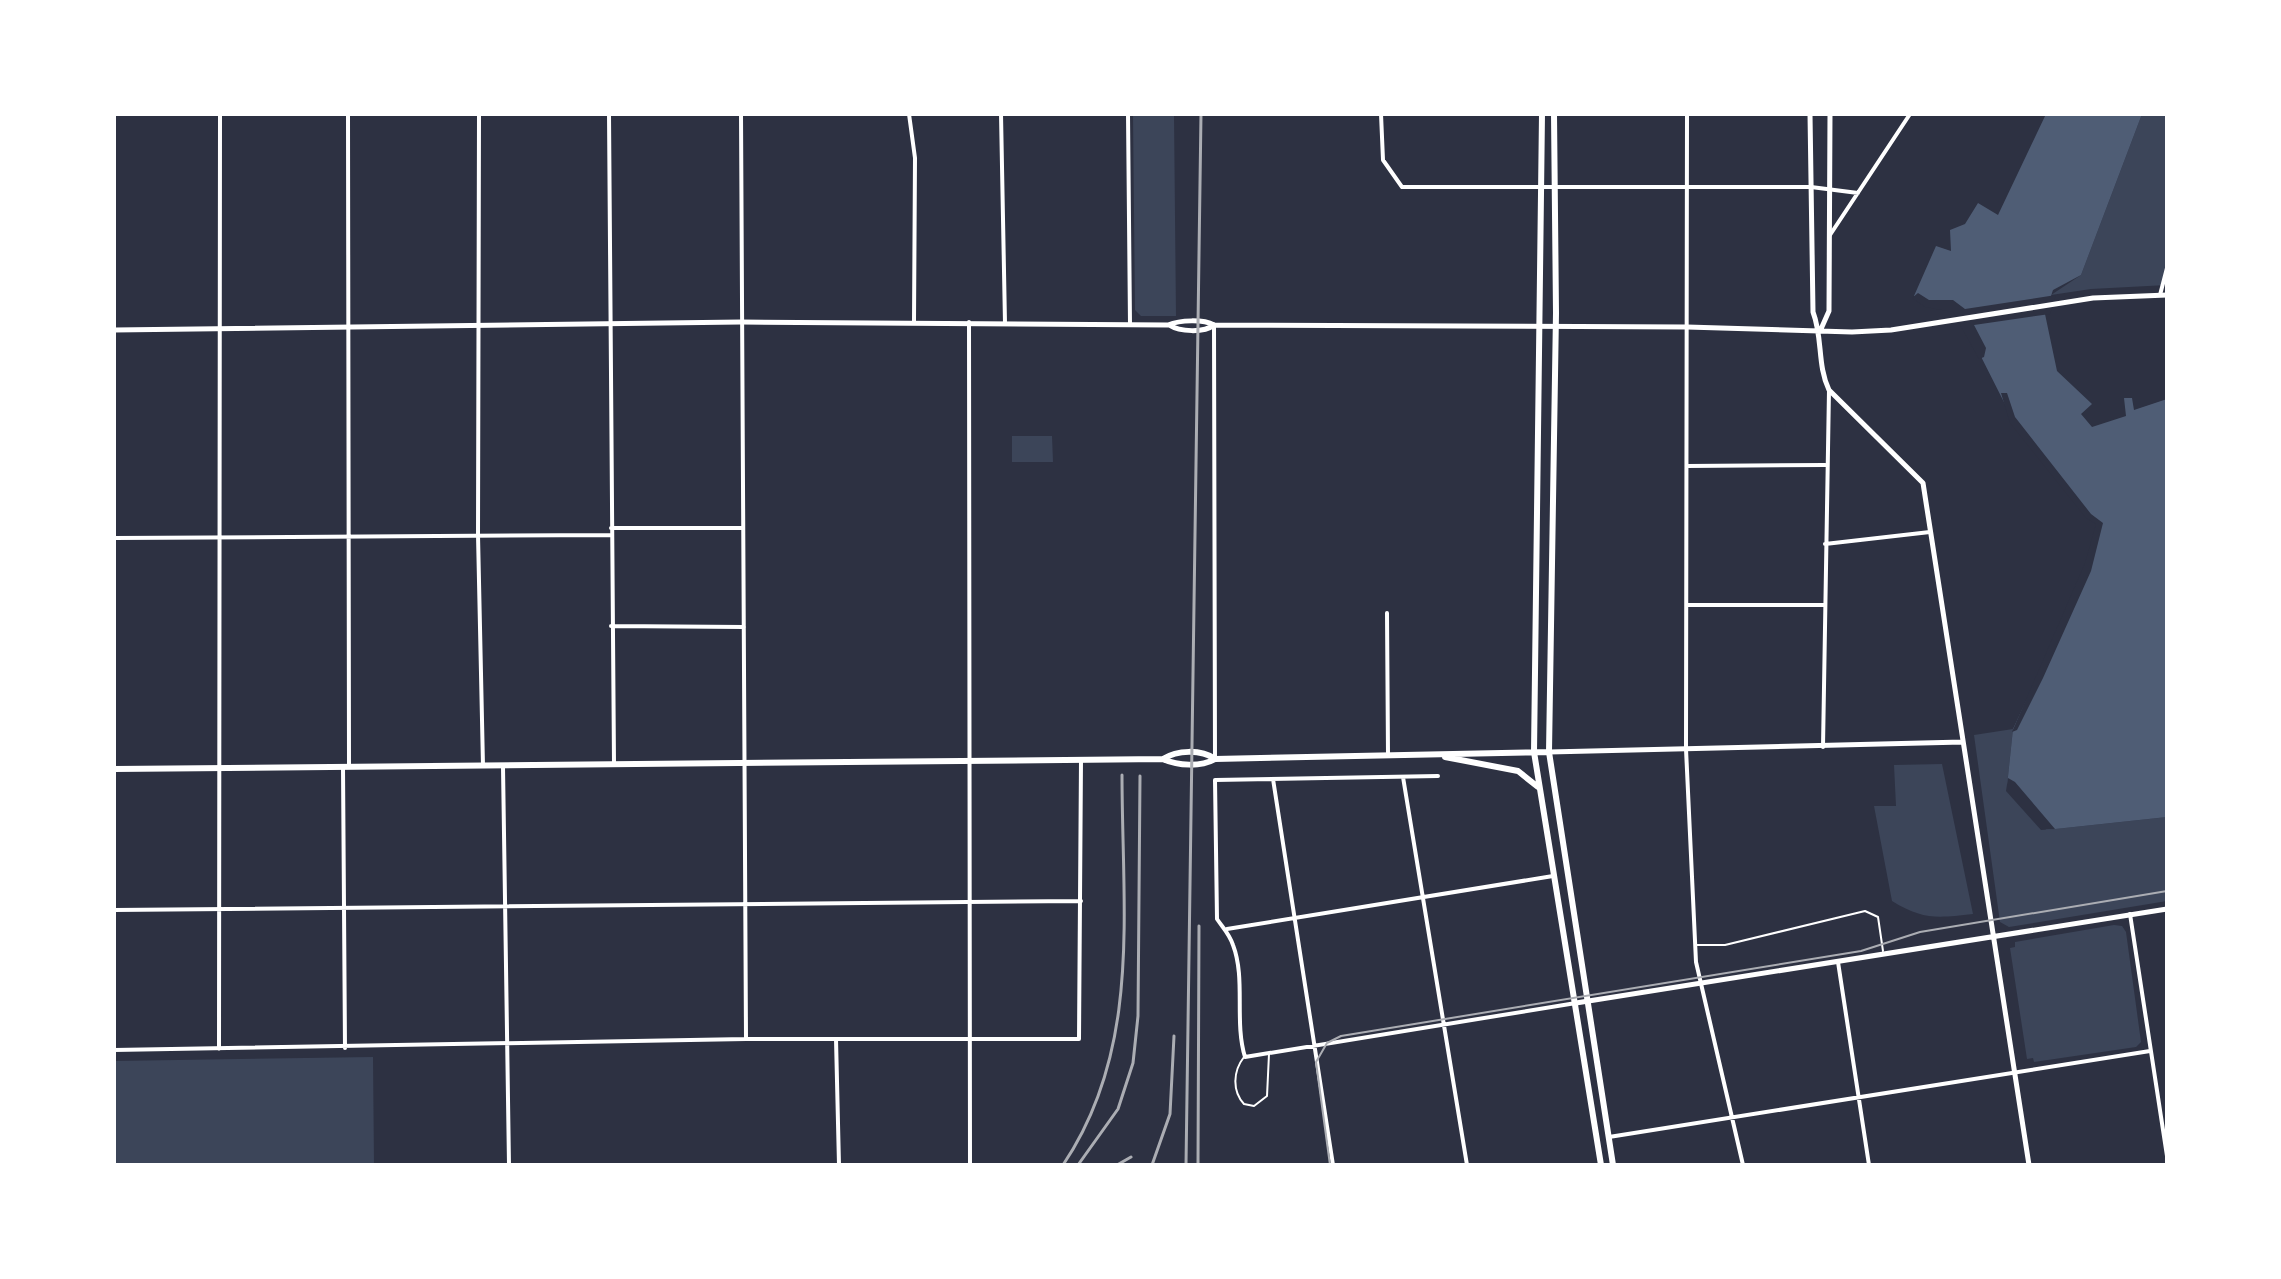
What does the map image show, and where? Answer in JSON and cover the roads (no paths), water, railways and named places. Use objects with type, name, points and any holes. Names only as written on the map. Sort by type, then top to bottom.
[{"type":"main road","points":[[1542,114],[1534,752],[1601,1165]]},
{"type":"main road","points":[[1554,114],[1556,327],[1549,752],[1613,1165]]},
{"type":"main road","points":[[114,769],[747,765],[1163,759],[1173,753],[1206,753],[1215,759],[1549,752]]},
{"type":"main road","points":[[1434,755],[1518,771],[1538,787]]},
{"type":"street","points":[[219,1049],[220,114]]},
{"type":"street","points":[[345,1048],[348,114]]},
{"type":"street","points":[[479,114],[478,535],[483,766]]},
{"type":"street","points":[[609,114],[614,766]]},
{"type":"street","points":[[741,114],[747,765],[746,1039]]},
{"type":"street","points":[[909,114],[915,158],[914,322]]},
{"type":"street","points":[[1001,114],[1005,323]]},
{"type":"street","points":[[1128,114],[1130,325]]},
{"type":"street","points":[[1381,114],[1383,160],[1402,187],[1830,187],[1858,193]]},
{"type":"street","points":[[1687,114],[1686,749],[1695,945],[1743,1165]]},
{"type":"street","points":[[1810,114],[1813,312],[1820,330],[1823,377],[1829,390],[1923,483],[2029,1165]]},
{"type":"street","points":[[1820,330],[1829,311],[1830,114]]},
{"type":"street","points":[[1830,235],[1910,114]]},
{"type":"street","points":[[114,330],[477,324],[969,322],[1168,325],[1176,329],[1209,330],[1214,325],[1687,327],[1852,332],[1923,325],[2093,298],[2164,295],[2167,268]]},
{"type":"street","points":[[969,322],[970,1165]]},
{"type":"street","points":[[1214,325],[1215,759]]},
{"type":"street","points":[[1823,747],[1825,465],[1829,390]]},
{"type":"street","points":[[1687,466],[1825,465]]},
{"type":"street","points":[[611,528],[743,528]]},
{"type":"street","points":[[1825,544],[1932,532]]},
{"type":"street","points":[[114,538],[611,535]]},
{"type":"street","points":[[1686,605],[1825,605]]},
{"type":"street","points":[[1387,613],[1388,755]]},
{"type":"street","points":[[611,626],[744,627]]},
{"type":"street","points":[[1549,752],[1963,742]]},
{"type":"street","points":[[114,1050],[746,1039],[1079,1039],[1081,760]]},
{"type":"street","points":[[503,767],[509,1165]]},
{"type":"street","points":[[1438,776],[1215,780],[1217,919],[1227,929],[1235,948],[1239,1038],[1245,1057],[2167,909]]},
{"type":"street","points":[[1403,777],[1467,1165]]},
{"type":"street","points":[[1273,779],[1333,1165]]},
{"type":"street","points":[[1227,929],[1553,876]]},
{"type":"street","points":[[114,910],[1081,901]]},
{"type":"street","points":[[2130,914],[2167,1156]]},
{"type":"street","points":[[1838,961],[1869,1165]]},
{"type":"street","points":[[836,1039],[839,1165]]},
{"type":"street","points":[[1609,1137],[2150,1051]]},
{"type":"lane","points":[[1695,945],[1725,945],[1865,911],[1878,917],[1883,954]]},
{"type":"lane","points":[[1245,1057],[1237,1069],[1237,1093],[1244,1104],[1254,1106],[1267,1096],[1269,1053]]},
{"type":"tram line","points":[[1330,1165],[1316,1062],[1327,1043],[1341,1036],[1861,951],[1920,932],[2167,891]]},
{"type":"railway","points":[[1186,1165],[1201,114]]},
{"type":"railway","points":[[1063,1165],[1088,1120],[1106,1074],[1116,1026],[1124,927],[1122,775]]},
{"type":"railway","points":[[1078,1165],[1118,1109],[1133,1063],[1138,1016],[1140,776]]},
{"type":"railway","points":[[1198,1165],[1199,926]]},
{"type":"railway","points":[[1152,1165],[1170,1114],[1174,1036]]},
{"type":"railway","points":[[1117,1165],[1131,1157]]}]
